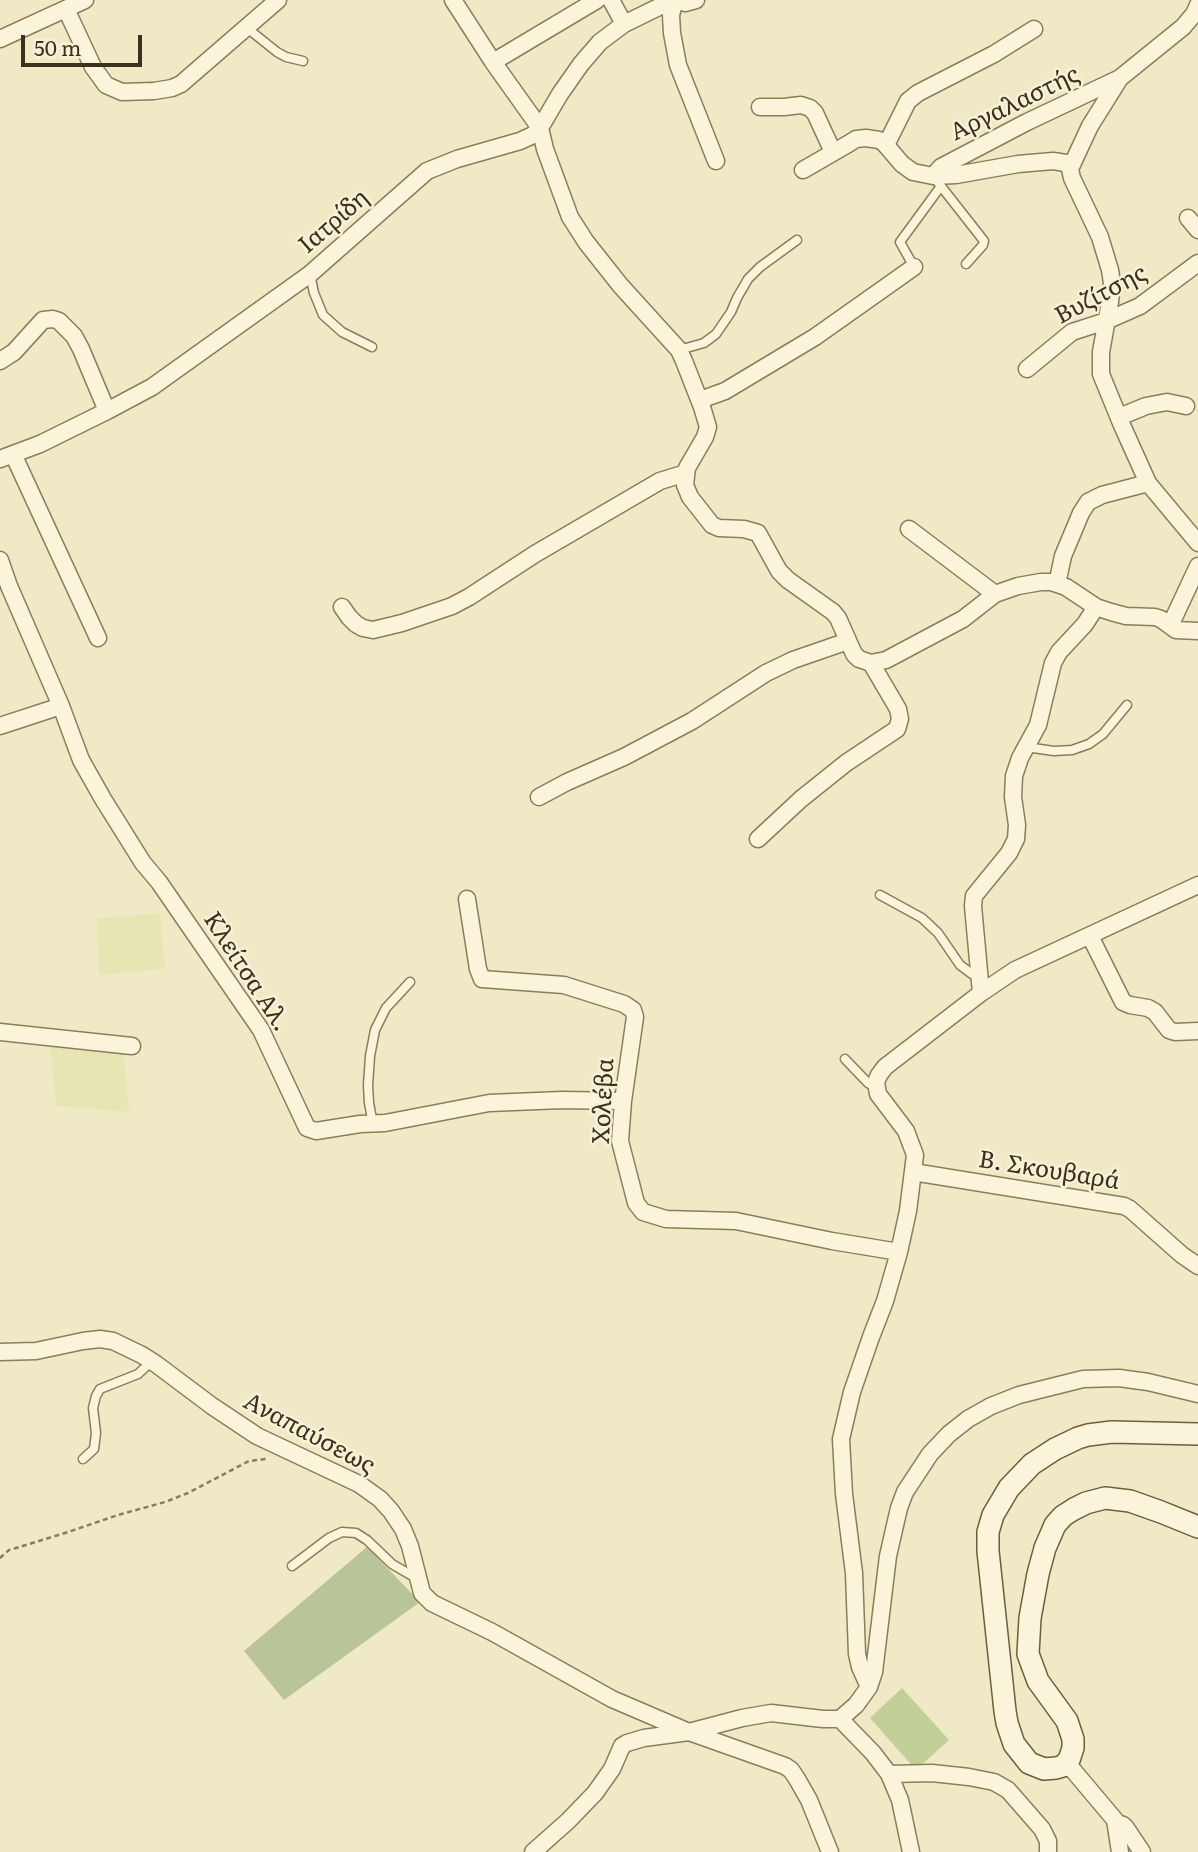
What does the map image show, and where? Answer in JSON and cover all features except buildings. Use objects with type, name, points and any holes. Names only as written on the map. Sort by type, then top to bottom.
[{"type":"main road","points":[[1198,1434],[1112,1432],[1078,1438],[1032,1464],[1009,1488],[993,1515],[988,1532],[988,1551],[1005,1711],[1017,1750],[1029,1763],[1051,1769],[1067,1763],[1073,1748],[1071,1728],[1038,1681],[1028,1654],[1034,1589],[1052,1530],[1067,1513],[1086,1503],[1105,1498],[1130,1502],[1198,1527]]},
{"type":"street","points":[[0,39],[78,3],[93,67],[99,76],[110,88],[122,92],[154,91],[172,88],[196,72],[278,0]]},
{"type":"street","points":[[453,0],[540,128],[570,217],[586,242],[620,285],[679,350],[707,423],[707,432],[686,473],[685,485],[690,497],[712,525],[758,533],[779,571],[838,618],[854,654],[859,659],[871,663],[886,660],[963,620],[995,594],[1031,583],[1057,584],[1070,589],[1096,607],[1126,616],[1155,617],[1180,631],[1198,631]]},
{"type":"street","points":[[493,62],[597,0]]},
{"type":"street","points":[[611,0],[624,24]]},
{"type":"street","points":[[540,128],[560,94],[600,41],[624,24],[675,0],[685,3],[696,0]]},
{"type":"street","points":[[675,0],[671,15],[678,65],[716,161]]},
{"type":"street","points":[[1198,5],[1183,27],[1120,78],[1090,126],[1070,169],[1100,237],[1112,283],[1101,352],[1101,373],[1148,483],[1198,543]]},
{"type":"street","points":[[886,145],[908,102],[918,93],[994,54],[1034,29]]},
{"type":"street","name":"Αργαλαστής","points":[[937,181],[941,167],[1027,121],[1120,78]]},
{"type":"street","points":[[760,107],[801,105],[810,108],[815,113],[833,152]]},
{"type":"street","name":"Ιατρίδη","points":[[7,456],[40,444],[152,387],[310,274],[427,171],[457,159],[520,141],[540,128]]},
{"type":"street","points":[[803,170],[856,139],[872,138],[886,145],[907,168],[937,181],[1018,164],[1053,161],[1072,164]]},
{"type":"street","name":"Βυζίτσης","points":[[1027,369],[1072,332],[1140,306],[1198,262]]},
{"type":"street","points":[[700,400],[725,391],[815,337],[914,267]]},
{"type":"street","points":[[0,361],[14,352],[43,320],[53,318],[74,336],[107,411]]},
{"type":"street","points":[[1119,418],[1146,406],[1167,402],[1186,406]]},
{"type":"street","points":[[7,456],[98,638]]},
{"type":"street","points":[[342,607],[356,624],[377,630],[452,606],[643,490],[660,481],[686,473]]},
{"type":"street","points":[[1057,584],[1063,556],[1088,502],[1101,495],[1148,483]]},
{"type":"street","points":[[909,529],[995,594]]},
{"type":"street","name":"Κλείτσα Αλ.","points":[[0,560],[4,587],[61,706],[81,760],[143,863],[159,882],[261,1030],[307,1128],[316,1131],[373,1124],[489,1103],[623,1101]]},
{"type":"street","points":[[1170,626],[1198,566]]},
{"type":"street","points":[[981,993],[973,901],[977,891],[1009,853],[1016,839],[1013,776],[1038,725],[1054,663],[1059,652],[1085,624],[1096,607]]},
{"type":"street","points":[[539,797],[692,721],[766,673],[793,660],[848,642]]},
{"type":"street","points":[[758,839],[801,799],[898,729],[898,709],[871,663]]},
{"type":"street","points":[[0,726],[61,706]]},
{"type":"street","points":[[869,1687],[856,1654],[854,1573],[844,1494],[841,1439],[852,1392],[885,1301],[899,1252],[915,1155],[910,1138],[878,1094],[878,1075],[981,993],[1029,962],[1198,884]]},
{"type":"street","name":"Χολέβα","points":[[467,899],[482,979],[564,985],[631,1008],[635,1017],[623,1101],[622,1149],[636,1203],[643,1212],[666,1219],[736,1221],[899,1252]]},
{"type":"street","points":[[1090,936],[1123,1002],[1155,1012],[1169,1030],[1198,1031]]},
{"type":"street","points":[[0,1031],[132,1046]]},
{"type":"street","name":"Β. Σκουβαρά","points":[[913,1172],[1124,1206],[1198,1266]]},
{"type":"street","name":"Αναπαύσεως","points":[[0,1352],[36,1351],[100,1339],[124,1345],[152,1361],[257,1436],[359,1484],[391,1511],[410,1546],[422,1593],[437,1606],[492,1632],[612,1699],[689,1732],[771,1760],[791,1770],[809,1800],[830,1852]]},
{"type":"street","points":[[533,1852],[595,1793],[612,1769],[622,1746],[627,1743],[771,1713],[840,1719],[856,1705],[869,1687],[876,1659],[888,1556],[905,1492],[930,1454],[968,1419],[991,1406],[1030,1392],[1083,1380],[1119,1378],[1198,1394]]},
{"type":"street","points":[[840,1719],[889,1774],[900,1800],[911,1852]]},
{"type":"street","points":[[1067,1763],[1112,1816],[1116,1823],[1120,1852]]},
{"type":"street","points":[[889,1774],[932,1773],[994,1782],[1008,1790],[1042,1829],[1048,1841],[1048,1852]]},
{"type":"street","points":[[1116,1823],[1124,1825],[1142,1852]]},
{"type":"lane","points":[[247,28],[277,52],[303,61]]},
{"type":"lane","points":[[937,181],[984,241],[984,245],[966,264]]},
{"type":"lane","name":"Αργαλαστής","points":[[914,267],[900,242],[937,181]]},
{"type":"lane","points":[[679,350],[704,343],[716,334],[748,279],[797,240]]},
{"type":"lane","points":[[310,274],[323,316],[342,332],[372,347]]},
{"type":"lane","points":[[1026,747],[1054,751],[1072,750],[1090,744],[1103,734],[1127,705]]},
{"type":"lane","points":[[880,895],[922,918],[938,933],[960,965],[972,974],[979,973]]},
{"type":"lane","points":[[373,1124],[368,1085],[375,1030],[386,1008],[410,982]]},
{"type":"lane","points":[[845,1059],[868,1083],[877,1088]]},
{"type":"lane","points":[[83,1459],[94,1449],[96,1433],[93,1408],[100,1389],[138,1374],[152,1361]]},
{"type":"lane","points":[[292,1566],[329,1538],[342,1532],[356,1533],[392,1564],[418,1579]]},
{"type":"path","points":[[0,1558],[9,1550],[165,1502],[249,1461],[269,1459]]},
{"type":"green space","points":[[160,913],[165,969],[99,975],[97,918]]},
{"type":"green space","points":[[50,1042],[123,1051],[129,1112],[56,1106]]},
{"type":"green space","points":[[367,1547],[420,1602],[284,1700],[244,1651]]},
{"type":"green space","points":[[902,1688],[949,1740],[916,1770],[870,1718]]}]
